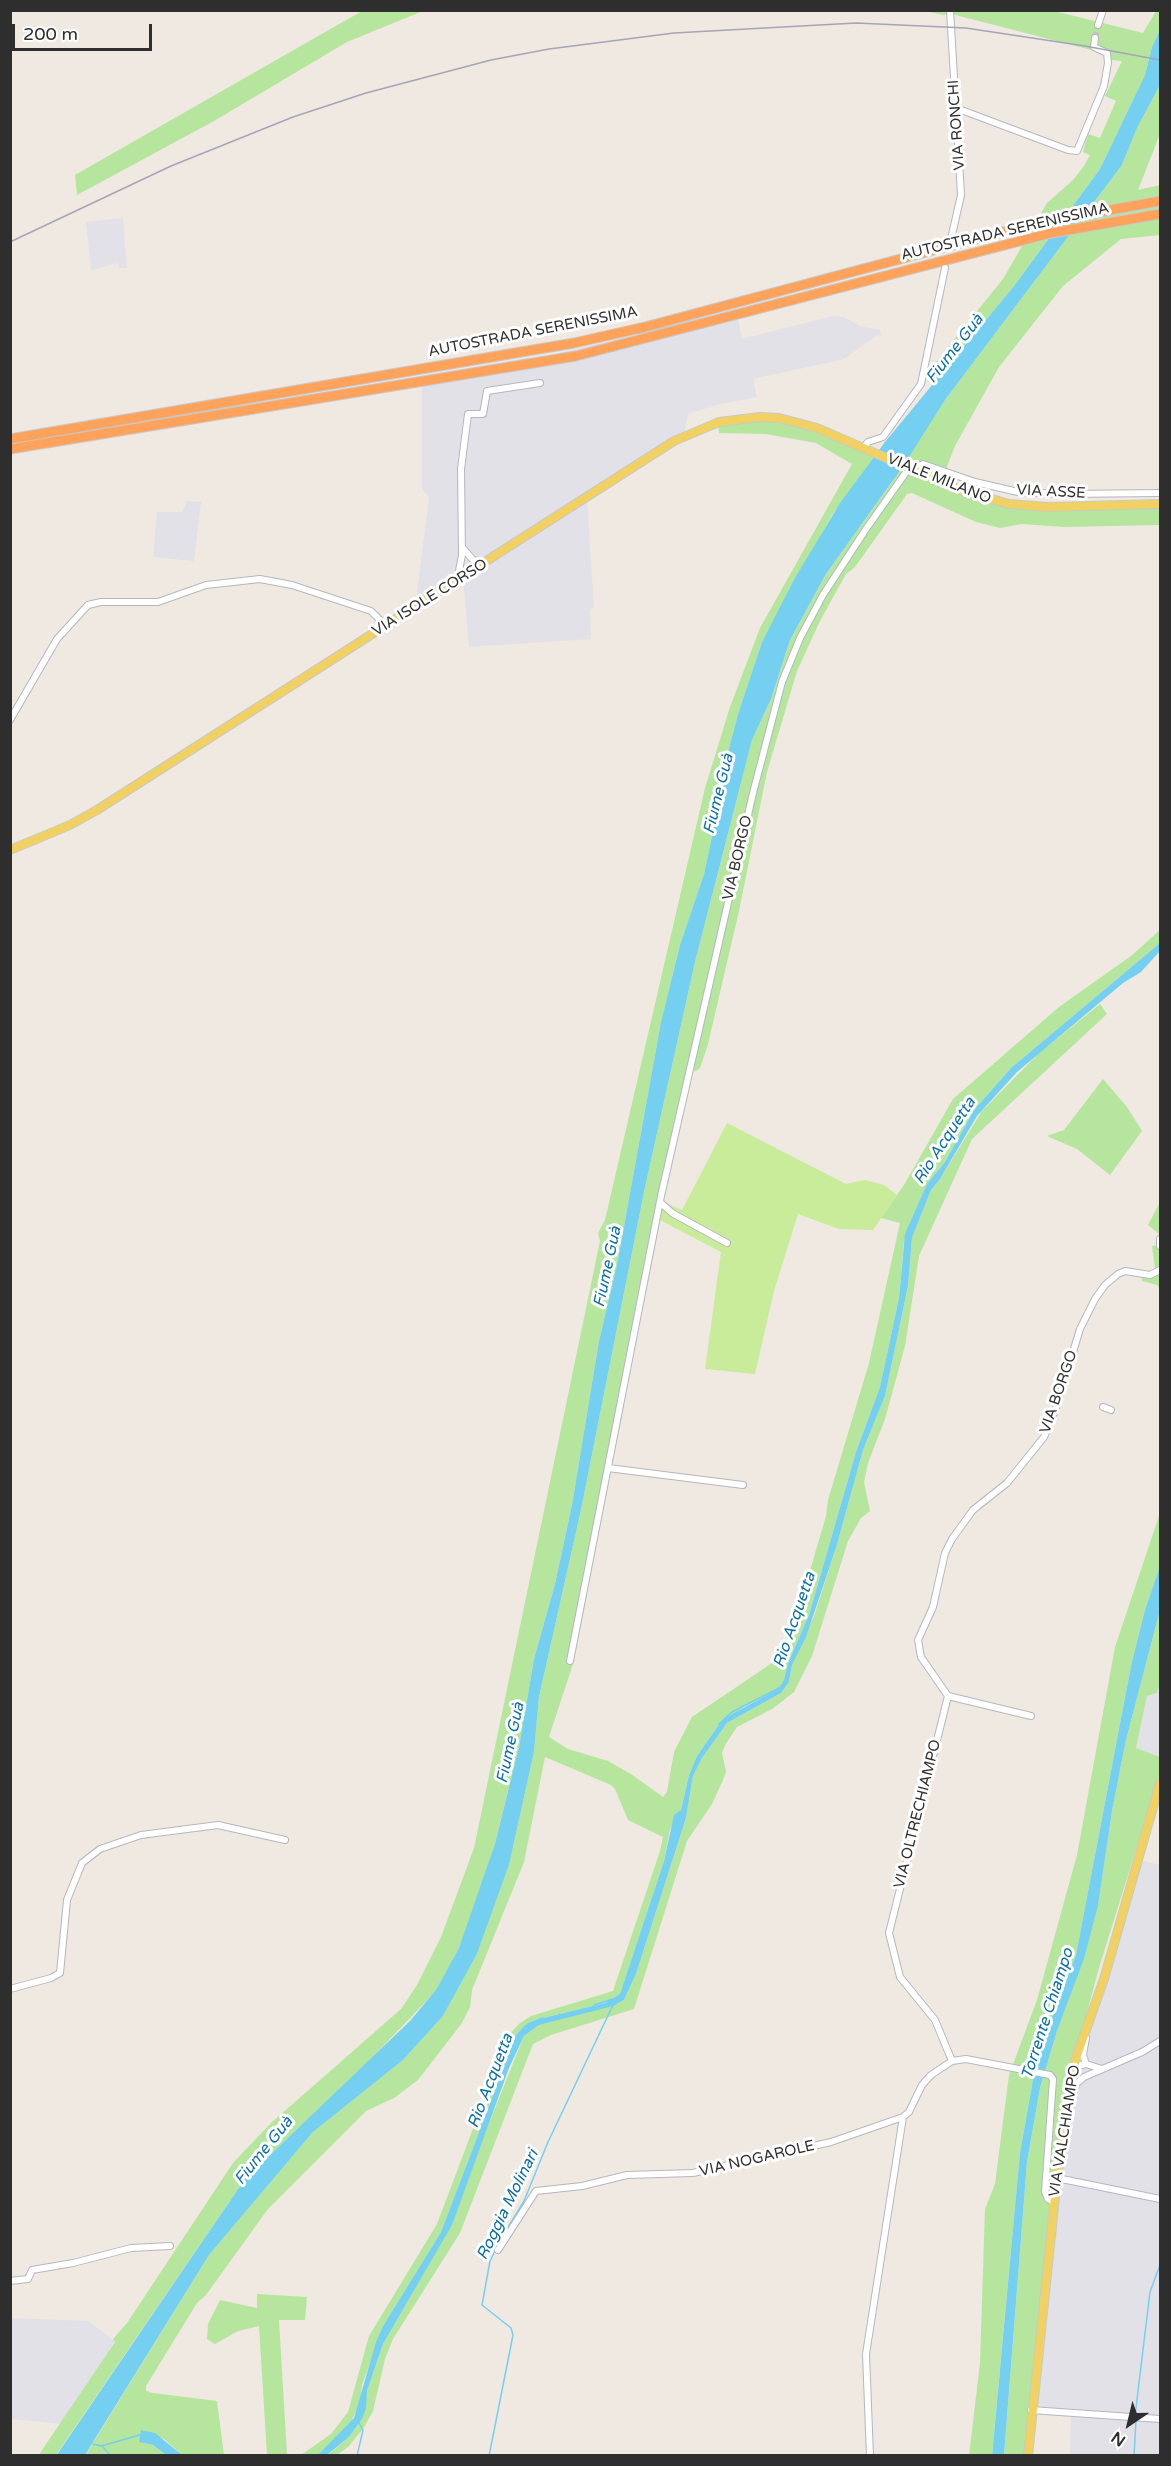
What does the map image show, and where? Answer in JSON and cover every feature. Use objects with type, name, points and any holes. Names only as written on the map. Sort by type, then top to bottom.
[{"type":"highway","name":"AUTOSTRADA SERENISSIMA","points":[[10,439],[574,343],[1055,219],[1161,201]]},
{"type":"highway","name":"AUTOSTRADA SERENISSIMA","points":[[10,449],[576,357],[1051,233],[1161,214]]},
{"type":"main road","name":"VIA ISOLE CORSO","points":[[10,850],[70,825],[97,810],[674,441],[719,422],[760,417],[779,418],[817,428],[863,448]]},
{"type":"main road","name":"VIALE MILANO","points":[[863,448],[977,496],[1009,504],[1048,507],[1161,504]]},
{"type":"main road","name":"VIA VALCHIAMPO","points":[[1028,2456],[1056,2178],[1074,2067],[1161,1783]]},
{"type":"street","name":"VIA RONCHI","points":[[950,10],[961,195],[951,239]]},
{"type":"street","points":[[1098,25],[1103,10]]},
{"type":"street","points":[[956,108],[1068,150],[1077,151],[1104,86],[1108,63],[1107,53],[1094,47],[1095,38]]},
{"type":"street","points":[[863,448],[868,442],[883,437],[921,384],[945,268]]},
{"type":"street","points":[[457,581],[462,546],[461,469],[468,414],[483,414],[488,391],[540,383]]},
{"type":"street","name":"VIA ASSE","points":[[910,468],[923,464],[975,482],[1018,492],[1065,495],[1161,493]]},
{"type":"street","name":"VIA BORGO","points":[[570,1661],[661,1203],[753,793],[782,682],[800,638],[824,595],[864,532],[910,468]]},
{"type":"street","points":[[462,546],[477,562],[488,562]]},
{"type":"street","points":[[468,555],[471,572]]},
{"type":"street","points":[[461,565],[471,572]]},
{"type":"street","points":[[10,720],[57,639],[88,605],[101,602],[158,602],[206,585],[260,579],[292,585],[371,611],[386,626]]},
{"type":"street","points":[[661,1203],[672,1213],[727,1243]]},
{"type":"street","points":[[1161,1239],[1161,1246]]},
{"type":"street","name":"VIA BORGO","points":[[948,1696],[921,1657],[918,1647],[935,1600],[948,1547],[973,1510],[1006,1483],[1044,1437],[1085,1318],[1105,1285],[1113,1277],[1125,1271],[1150,1275],[1159,1272]]},
{"type":"street","points":[[1103,1407],[1111,1410]]},
{"type":"street","points":[[608,1468],[743,1485]]},
{"type":"street","points":[[948,1696],[1031,1716]]},
{"type":"street","name":"VIA OLTRECHIAMPO","points":[[948,1696],[889,1933],[900,1977],[935,2020],[952,2061]]},
{"type":"street","points":[[10,1989],[51,1978],[60,1973],[67,1900],[82,1863],[100,1849],[141,1835],[218,1825],[285,1840]]},
{"type":"street","points":[[1086,2064],[1083,2055],[1089,2022]]},
{"type":"street","points":[[1066,2114],[1076,2084],[1088,2075],[1142,2052],[1161,2040]]},
{"type":"street","points":[[870,2456],[866,2354],[903,2117],[909,2112],[922,2085],[940,2067],[952,2061],[982,2060],[1025,2068],[1053,2079],[1045,2192],[1048,2199],[1054,2202]]},
{"type":"street","points":[[1074,2067],[1086,2064],[1102,2069]]},
{"type":"street","points":[[1074,2067],[1088,2075]]},
{"type":"street","name":"VIA NOGAROLE","points":[[498,2250],[536,2191],[582,2186],[627,2175],[693,2173],[811,2148],[903,2117]]},
{"type":"street","points":[[1056,2178],[1161,2199]]},
{"type":"street","points":[[10,2281],[28,2279],[32,2270],[73,2263],[131,2248],[170,2246]]},
{"type":"street","points":[[1031,2410],[1161,2419]]},
{"type":"shaded area","points":[[123,218],[127,268],[119,268],[118,263],[91,270],[86,222]]},
{"type":"shaded area","points":[[736,309],[742,339],[833,316],[844,317],[860,326],[880,330],[881,336],[877,335],[844,359],[753,379],[757,397],[716,405],[688,414],[684,436],[587,498],[594,608],[590,609],[591,639],[469,647],[463,577],[415,608],[429,497],[422,489],[422,376],[543,357]]},
{"type":"shaded area","points":[[187,501],[201,502],[194,561],[153,557],[157,512],[182,512]]},
{"type":"shaded area","points":[[1160,1684],[1160,1757],[1136,1748],[1147,1696],[1157,1693]]},
{"type":"shaded area","points":[[1140,1860],[1160,1865],[1160,2455],[1070,2455],[1071,2414],[1032,2411],[1069,2082]]},
{"type":"shaded area","points":[[11,2318],[88,2321],[115,2341],[62,2424],[11,2419]]},
{"type":"green space","points":[[362,11],[423,11],[347,42],[214,121],[77,195],[75,175]]},
{"type":"green space","points":[[925,11],[1054,11],[1143,33],[1156,11],[1160,11],[1160,30],[1152,47],[1145,75],[1100,169],[1014,286],[937,379],[932,367],[1003,279],[1047,203],[1073,180],[1084,166],[1090,155],[1083,152],[1088,134],[1100,138],[1116,101],[1105,96],[1122,61],[1111,60],[1108,54],[948,13],[944,15]]},
{"type":"green space","points":[[1160,85],[1160,134],[1138,190],[1160,185],[1160,235],[1121,239],[1063,286],[999,367],[955,446],[941,482],[1023,506],[1160,504],[1160,525],[1064,527],[1022,524],[1000,528],[976,522],[912,493],[907,494],[855,567],[846,574],[820,621],[797,671],[767,772],[739,911],[708,1044],[700,1068],[696,1071],[689,1069],[572,1667],[549,1737],[568,1749],[608,1761],[663,1797],[667,1792],[674,1752],[692,1717],[778,1659],[785,1649],[794,1625],[869,1363],[900,1223],[881,1218],[904,1185],[953,1099],[1059,1007],[1131,956],[1160,930],[1160,943],[1011,1068],[974,1110],[945,1162],[927,1184],[904,1241],[899,1298],[880,1387],[856,1452],[809,1615],[788,1663],[784,1680],[778,1689],[748,1704],[719,1725],[697,1756],[689,1775],[681,1810],[670,1829],[664,1861],[620,1994],[605,2003],[539,2019],[525,2025],[516,2035],[441,2232],[383,2326],[362,2385],[360,2403],[350,2424],[319,2455],[301,2455],[331,2434],[348,2412],[369,2336],[437,2224],[508,2036],[520,2023],[531,2016],[613,1991],[660,1851],[663,1837],[628,1820],[615,1789],[611,1785],[545,1757],[524,1862],[472,1990],[470,2007],[462,2023],[418,2080],[394,2098],[366,2111],[268,2209],[206,2295],[197,2303],[146,2386],[146,2391],[153,2393],[217,2401],[224,2455],[182,2455],[164,2439],[142,2430],[139,2442],[153,2445],[166,2455],[85,2456],[209,2255],[313,2132],[403,2060],[443,2016],[477,1954],[509,1865],[534,1752],[539,1697],[582,1505],[644,1192],[695,962],[752,740],[771,699],[790,640],[826,574],[890,485],[945,400],[1122,165],[1137,128]]},
{"type":"green space","points":[[738,420],[796,421],[876,454],[832,515],[762,642],[738,714],[724,768],[721,794],[704,874],[680,945],[661,1022],[617,1265],[599,1341],[572,1505],[555,1584],[534,1659],[519,1747],[495,1844],[473,1914],[459,1948],[436,1991],[364,2066],[245,2179],[56,2455],[38,2456],[115,2342],[113,2339],[127,2323],[233,2163],[271,2123],[401,2009],[417,1985],[441,1937],[474,1848],[600,1241],[598,1233],[605,1220],[705,788],[730,707],[760,628],[852,464],[816,443],[766,434],[719,433],[718,423]]},
{"type":"green space","points":[[1100,1004],[1107,1014],[972,1139],[919,1256],[905,1346],[885,1419],[868,1463],[864,1482],[870,1511],[861,1518],[848,1541],[812,1656],[794,1692],[772,1709],[737,1727],[725,1745],[722,1753],[726,1772],[712,1804],[687,1841],[634,2009],[551,2035],[533,2044],[460,2233],[393,2339],[385,2359],[373,2411],[363,2429],[348,2447],[337,2455],[327,2456],[349,2437],[362,2419],[367,2391],[383,2344],[440,2245],[524,2036],[539,2025],[624,2000],[636,1974],[686,1818],[693,1776],[702,1758],[727,1723],[781,1693],[789,1682],[792,1665],[814,1616],[836,1548],[863,1450],[885,1396],[908,1286],[912,1238],[931,1190],[982,1111],[1038,1054]]},
{"type":"green space","points":[[1103,1079],[1127,1107],[1142,1131],[1110,1175],[1077,1149],[1047,1136],[1064,1130]]},
{"type":"green space","points":[[727,1123],[846,1184],[865,1180],[884,1185],[897,1195],[873,1230],[839,1229],[798,1214],[774,1291],[755,1374],[705,1369],[721,1252],[658,1219],[661,1201],[682,1210]]},
{"type":"green space","points":[[1160,1202],[1160,1235],[1148,1225]]},
{"type":"green space","points":[[1160,1245],[1160,1289],[1157,1285],[1142,1281],[1142,1274],[1148,1275],[1155,1269],[1152,1246]]},
{"type":"green space","points":[[1160,1513],[1160,1566],[1145,1610],[1131,1666],[1076,1955],[1040,2048],[1035,2068],[1020,2153],[992,2455],[969,2456],[980,2363],[985,2209],[995,2184],[1009,2075],[1037,2000],[1077,1855],[1115,1647]]},
{"type":"green space","points":[[1160,1610],[1160,1684],[1157,1693],[1147,1696],[1136,1748],[1160,1757],[1160,1773],[1098,1971],[1069,2082],[1027,2455],[1004,2456],[1027,2162],[1040,2088],[1057,2031],[1084,1958],[1098,1906],[1112,1811],[1126,1740]]},
{"type":"green space","points":[[257,2294],[307,2297],[305,2320],[279,2320],[287,2455],[267,2455],[259,2326],[238,2331],[215,2344],[207,2339],[208,2324],[220,2300],[257,2308]]},
{"type":"water","points":[[1160,30],[1160,85],[1137,128],[1122,165],[945,400],[904,465],[826,574],[790,640],[771,699],[752,740],[695,962],[644,1192],[582,1505],[539,1697],[534,1752],[509,1865],[477,1954],[443,2016],[403,2060],[313,2132],[209,2255],[85,2455],[56,2456],[245,2179],[410,2021],[436,1990],[459,1948],[495,1844],[519,1747],[534,1659],[555,1584],[572,1505],[599,1341],[617,1265],[661,1022],[680,945],[704,874],[721,794],[724,768],[738,714],[762,642],[795,578],[840,503],[885,442],[1014,286],[1100,169],[1145,75],[1152,47]]},
{"type":"water","points":[[1160,943],[1160,951],[1141,972],[1123,983],[1017,1072],[977,1116],[940,1179],[931,1190],[912,1238],[908,1286],[885,1396],[863,1450],[836,1548],[806,1637],[792,1665],[789,1682],[781,1693],[727,1723],[702,1758],[693,1776],[686,1818],[636,1974],[624,2000],[613,2006],[539,2025],[524,2036],[509,2068],[452,2225],[383,2344],[367,2391],[366,2408],[362,2419],[349,2437],[327,2455],[318,2455],[354,2418],[376,2342],[383,2326],[441,2232],[516,2035],[525,2025],[539,2019],[605,2003],[620,1994],[664,1861],[674,1815],[681,1810],[689,1775],[697,1756],[723,1719],[778,1689],[784,1680],[788,1663],[809,1615],[856,1452],[880,1387],[899,1298],[905,1234],[927,1184],[945,1162],[974,1110],[1011,1068]]},
{"type":"water","points":[[1160,1566],[1160,1610],[1126,1740],[1112,1811],[1098,1906],[1084,1959],[1057,2031],[1040,2088],[1027,2162],[1004,2455],[992,2456],[1020,2153],[1035,2068],[1040,2048],[1076,1955],[1131,1666],[1145,1610]]},
{"type":"water","points":[[141,2430],[155,2433],[182,2455],[166,2455],[153,2445],[139,2442]]},
{"type":"waterway","name":"Rio Acquetta","points":[[719,1724],[732,1712],[781,1687]]},
{"type":"waterway","name":"Rio Acquetta","points":[[594,2005],[613,1999]]},
{"type":"waterway","name":"Roggia Molinari","points":[[498,2244],[524,2201],[548,2142],[613,2005]]},
{"type":"waterway","name":"Rio Acquetta","points":[[528,2024],[543,2018]]},
{"type":"waterway","name":"Roggia Molinari","points":[[489,2456],[513,2335],[511,2328],[482,2305],[490,2261],[495,2251]]},
{"type":"waterway","points":[[1135,2416],[1150,2292],[1160,2265]]},
{"type":"waterway","points":[[1134,2456],[1136,2420]]},
{"type":"waterway","points":[[357,2456],[363,2430],[359,2423]]},
{"type":"waterway","name":"Rio Acquetta","points":[[93,2444],[101,2446],[140,2435]]},
{"type":"waterway","name":"Rio Acquetta","points":[[102,2446],[111,2456]]},
{"type":"tunnel","points":[[1095,38],[1098,25]]},
{"type":"railway","points":[[10,242],[171,166],[293,117],[366,93],[491,60],[549,49],[674,33],[856,23],[966,28],[1160,60]]},
{"type":"water label","name":"Fiume Guà","points":[[955,349]]},
{"type":"water label","name":"Fiume Guà","points":[[719,794]]},
{"type":"water label","name":"Fiume Guà","points":[[608,1267]]},
{"type":"water label","name":"Fiume Guà","points":[[511,1743]]},
{"type":"water label","name":"Torrente Chiampo","points":[[1048,2014]]},
{"type":"water label","name":"Fiume Guà","points":[[264,2151]]}]
